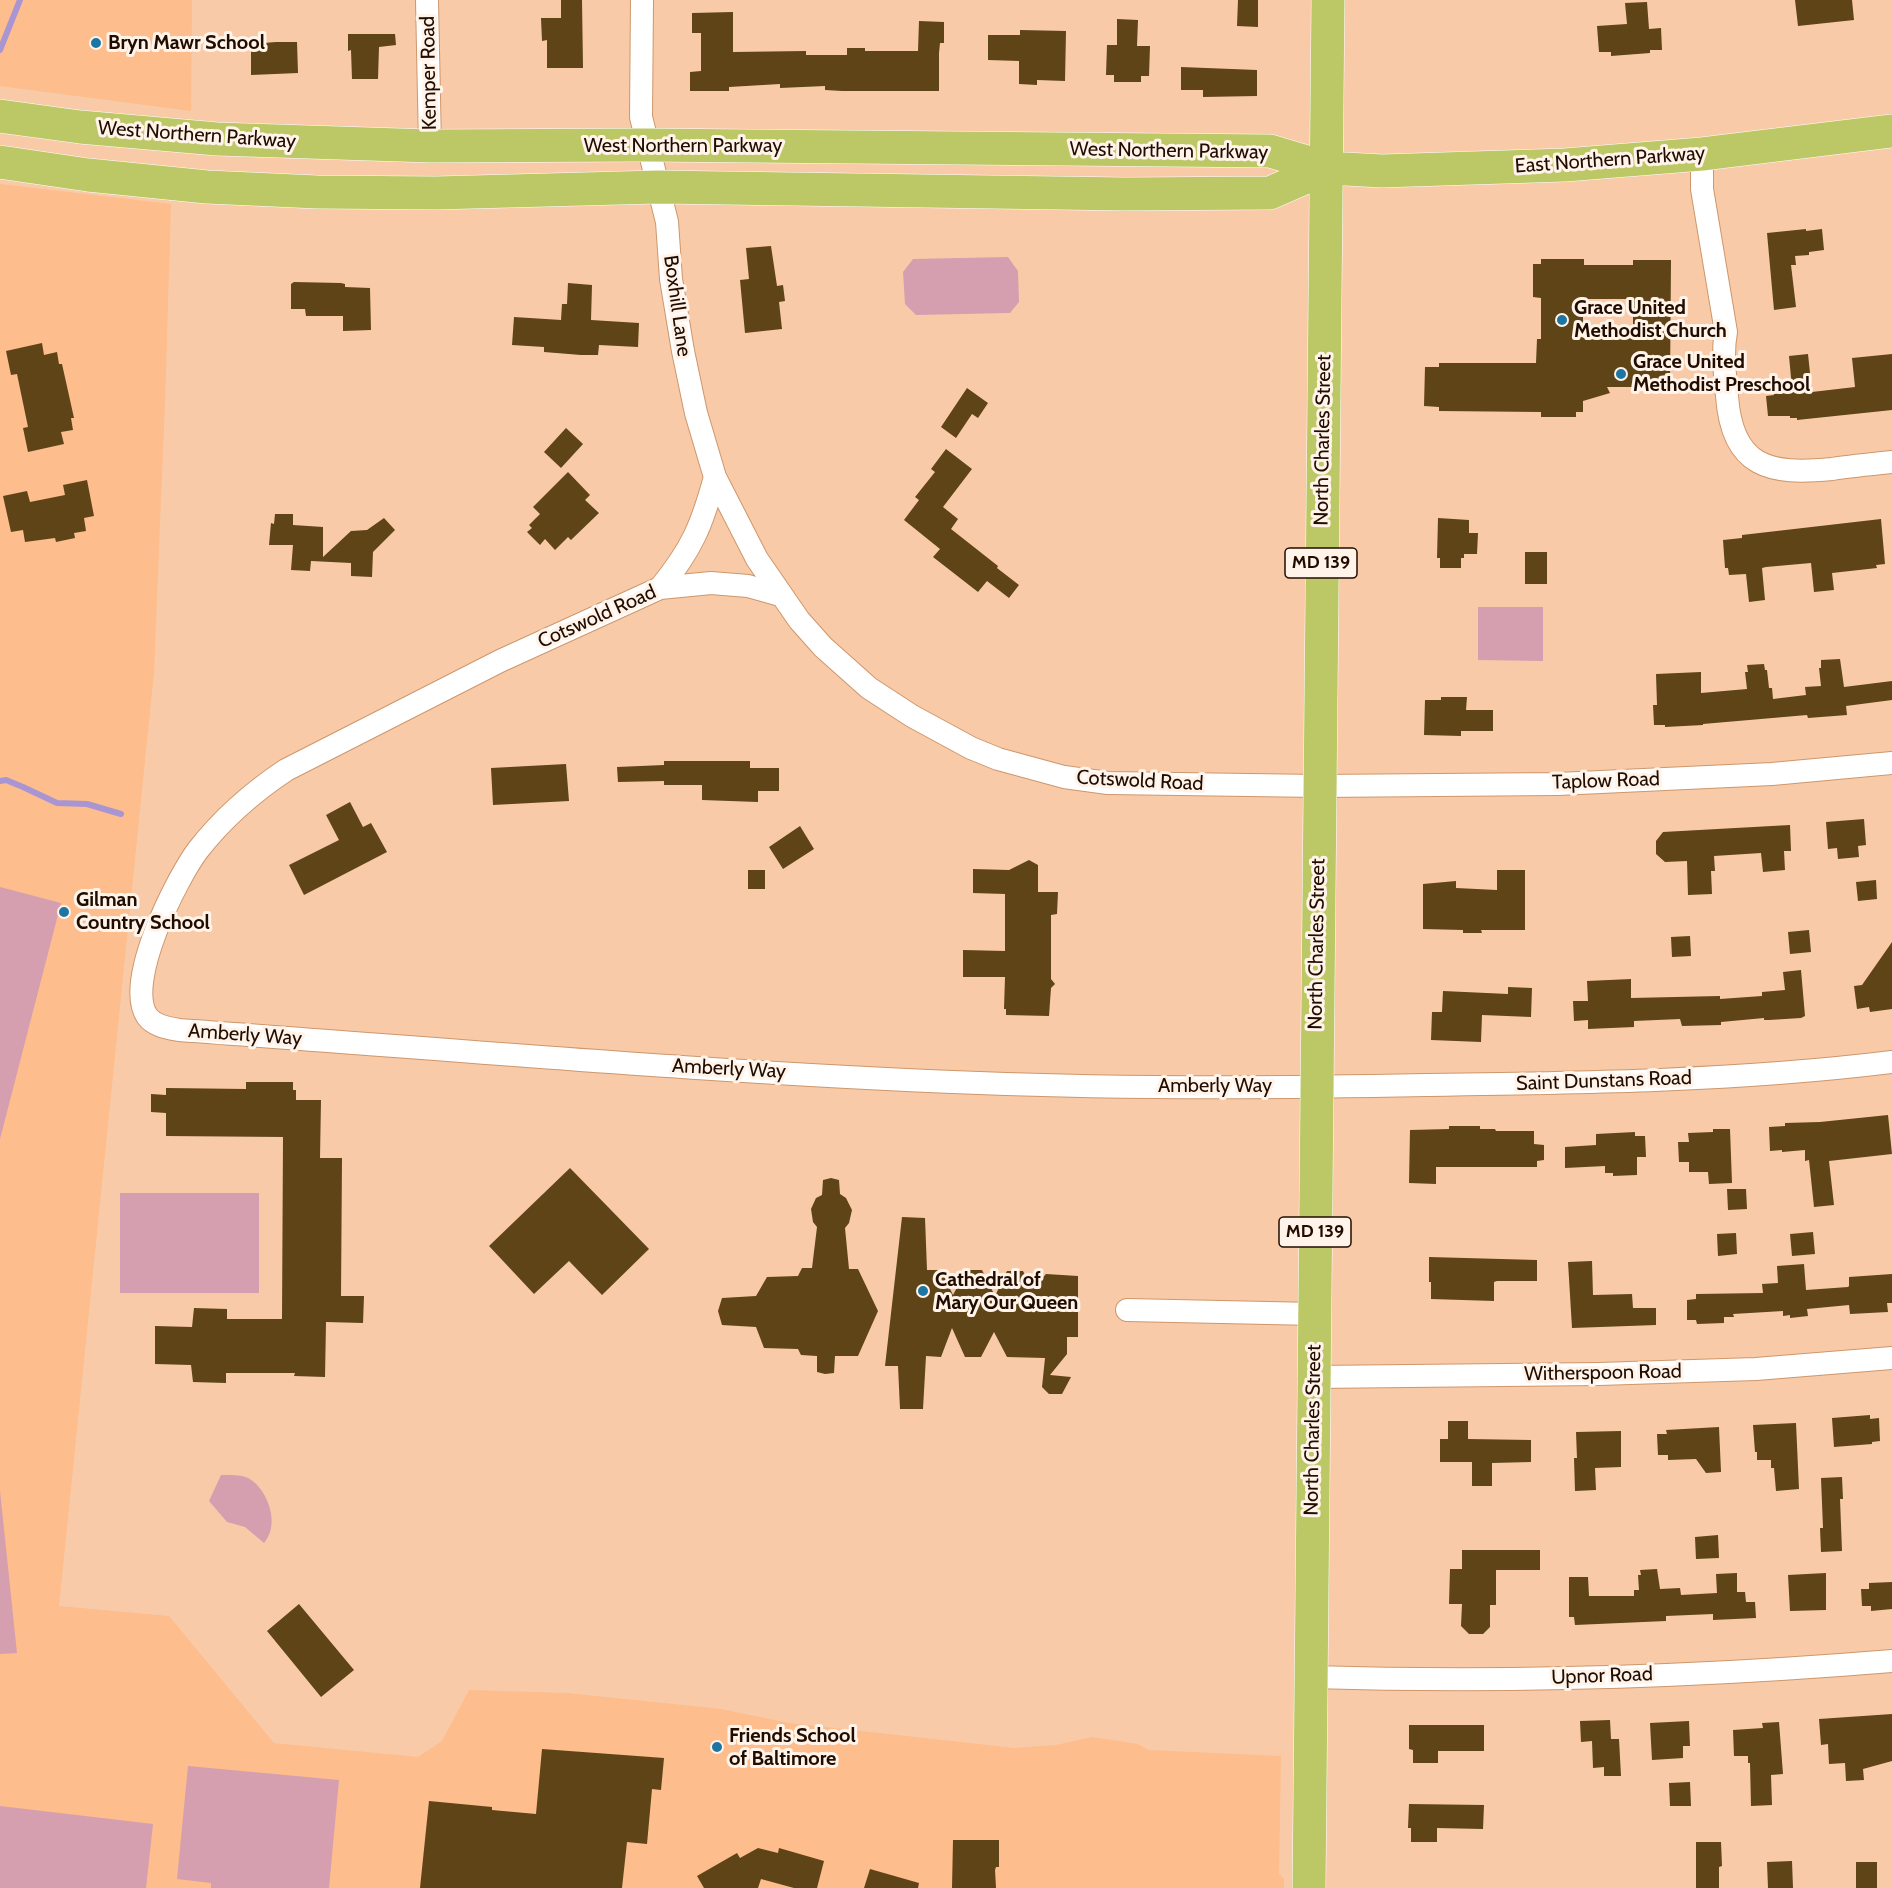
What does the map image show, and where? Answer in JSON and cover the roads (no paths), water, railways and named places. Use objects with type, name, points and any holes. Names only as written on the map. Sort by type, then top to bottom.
[{"type":"main road","name":"North Charles Street","points":[[1309,1888],[1328,0]]},
{"type":"main road","name":"West Northern Parkway","points":[[0,116],[80,127],[206,139],[430,146],[647,145],[1270,152],[1327,168]]},
{"type":"main road","name":"East Northern Parkway","points":[[1327,168],[1382,171],[1565,165],[1702,154],[1892,131]]},
{"type":"main road","name":"West Northern Parkway","points":[[0,162],[88,175],[195,186],[318,192],[436,194],[658,187],[1125,195],[1270,193],[1327,168]]},
{"type":"street","name":"Kemper Road","points":[[427,0],[430,146]]},
{"type":"street","name":"Boxhill Lane","points":[[642,0],[640,117],[667,222],[671,279],[696,413],[715,477],[757,559],[780,595]]},
{"type":"street","points":[[1702,154],[1702,189],[1726,332],[1723,346],[1728,413],[1739,445],[1749,455],[1770,468],[1784,471],[1803,472],[1892,462]]},
{"type":"street","points":[[660,588],[695,539],[715,477]]},
{"type":"street","name":"Cotswold Road","points":[[147,1017],[141,998],[144,974],[153,940],[168,901],[181,875],[199,848],[233,811],[258,789],[286,770],[480,671],[660,588],[711,583],[747,586],[780,595],[823,647],[869,688],[912,717],[998,759],[1064,777],[1107,783],[1319,786]]},
{"type":"street","name":"Taplow Road","points":[[1319,786],[1581,783],[1772,774],[1892,763]]},
{"type":"street","name":"Amberly Way","points":[[147,1017],[158,1025],[179,1030],[690,1066],[1013,1084],[1316,1087]]},
{"type":"street","name":"Saint Dunstans Road","points":[[1316,1087],[1555,1083],[1716,1077],[1892,1062]]},
{"type":"street","points":[[1127,1310],[1315,1314]]},
{"type":"street","name":"Witherspoon Road","points":[[1314,1377],[1610,1374],[1756,1369],[1892,1359]]},
{"type":"street","name":"Upnor Road","points":[[1311,1677],[1549,1678],[1758,1670],[1892,1661]]},
{"type":"waterway","points":[[0,50],[20,0]]},
{"type":"waterway","points":[[0,781],[6,780],[57,803],[87,804],[121,814]]},
{"type":"place","name":"Bryn Mawr School","points":[[96,43]]},
{"type":"place","name":"Grace United Methodist Church","points":[[1562,320]]},
{"type":"place","name":"Grace United Methodist Preschool","points":[[1621,374]]},
{"type":"place","name":"Gilman Country School","points":[[64,912]]},
{"type":"place","name":"Cathedral of Mary Our Queen","points":[[923,1291]]},
{"type":"place","name":"Friends School of Baltimore","points":[[717,1747]]}]
